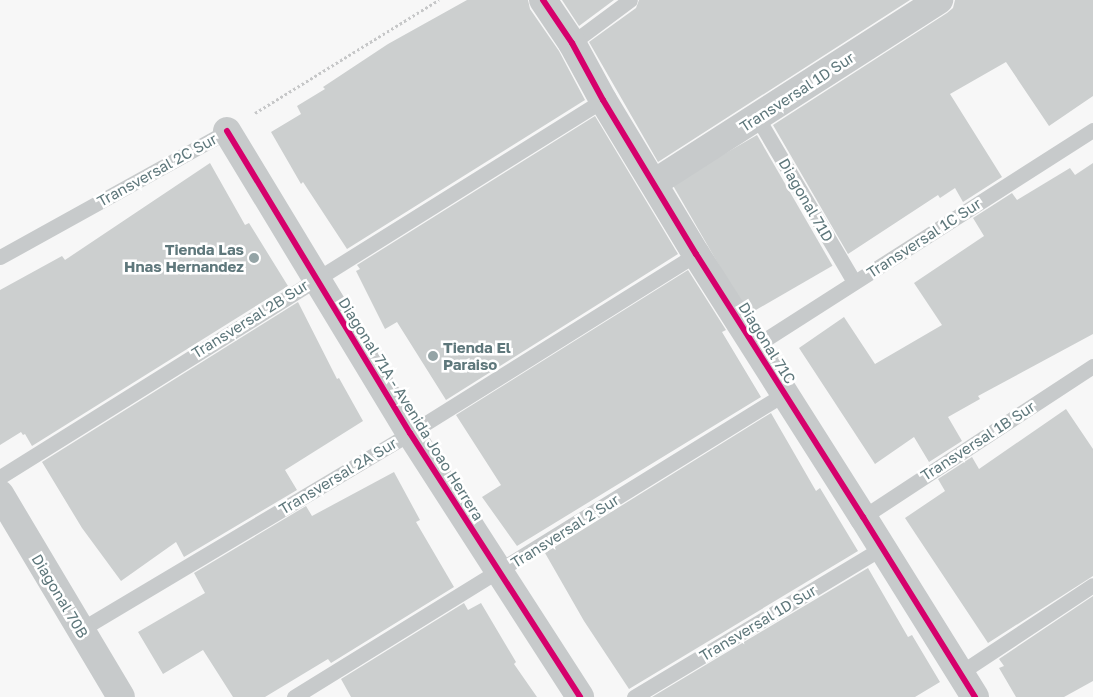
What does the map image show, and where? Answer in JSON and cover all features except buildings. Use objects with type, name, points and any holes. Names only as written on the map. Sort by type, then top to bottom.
[{"type":"street","name":"Diagonal 71C","points":[[543,0],[572,43],[603,100],[696,254],[863,517],[966,689]]},
{"type":"street","name":"Transversal 1D Sur","points":[[654,183],[939,0]]},
{"type":"street","name":"Diagonal 71A - Avenida Joao Herrera","points":[[226,131],[410,433],[580,697]]},
{"type":"street","name":"Diagonal 70B","points":[[0,494],[121,697]]},
{"type":"lane","points":[[572,43],[630,0]]},
{"type":"lane","name":"Transversal 2B Sur","points":[[0,477],[315,278],[603,100]]},
{"type":"lane","name":"Diagonal 71D","points":[[757,117],[854,282]]},
{"type":"lane","name":"Transversal 1C Sur","points":[[755,346],[1093,130]]},
{"type":"lane","name":"Transversal 2C Sur","points":[[0,258],[226,131]]},
{"type":"lane","name":"Transversal 2A Sur","points":[[80,630],[410,433],[696,254]]},
{"type":"lane","name":"Transversal 1B Sur","points":[[863,517],[1093,366]]},
{"type":"lane","name":"Transversal 2 Sur","points":[[294,697],[499,572],[784,394]]},
{"type":"lane","name":"Transversal 1D Sur","points":[[634,697],[882,548]]},
{"type":"lane","points":[[966,689],[1093,585]]},
{"type":"cycle path","points":[[543,0],[572,43],[603,100],[696,254],[975,697]]},
{"type":"cycle path","points":[[227,131],[410,433],[580,697]]},
{"type":"place","name":"Tienda Las Hnas Hernandez","points":[[254,258]]},
{"type":"place","name":"Tienda El Paraiso","points":[[433,356]]}]
